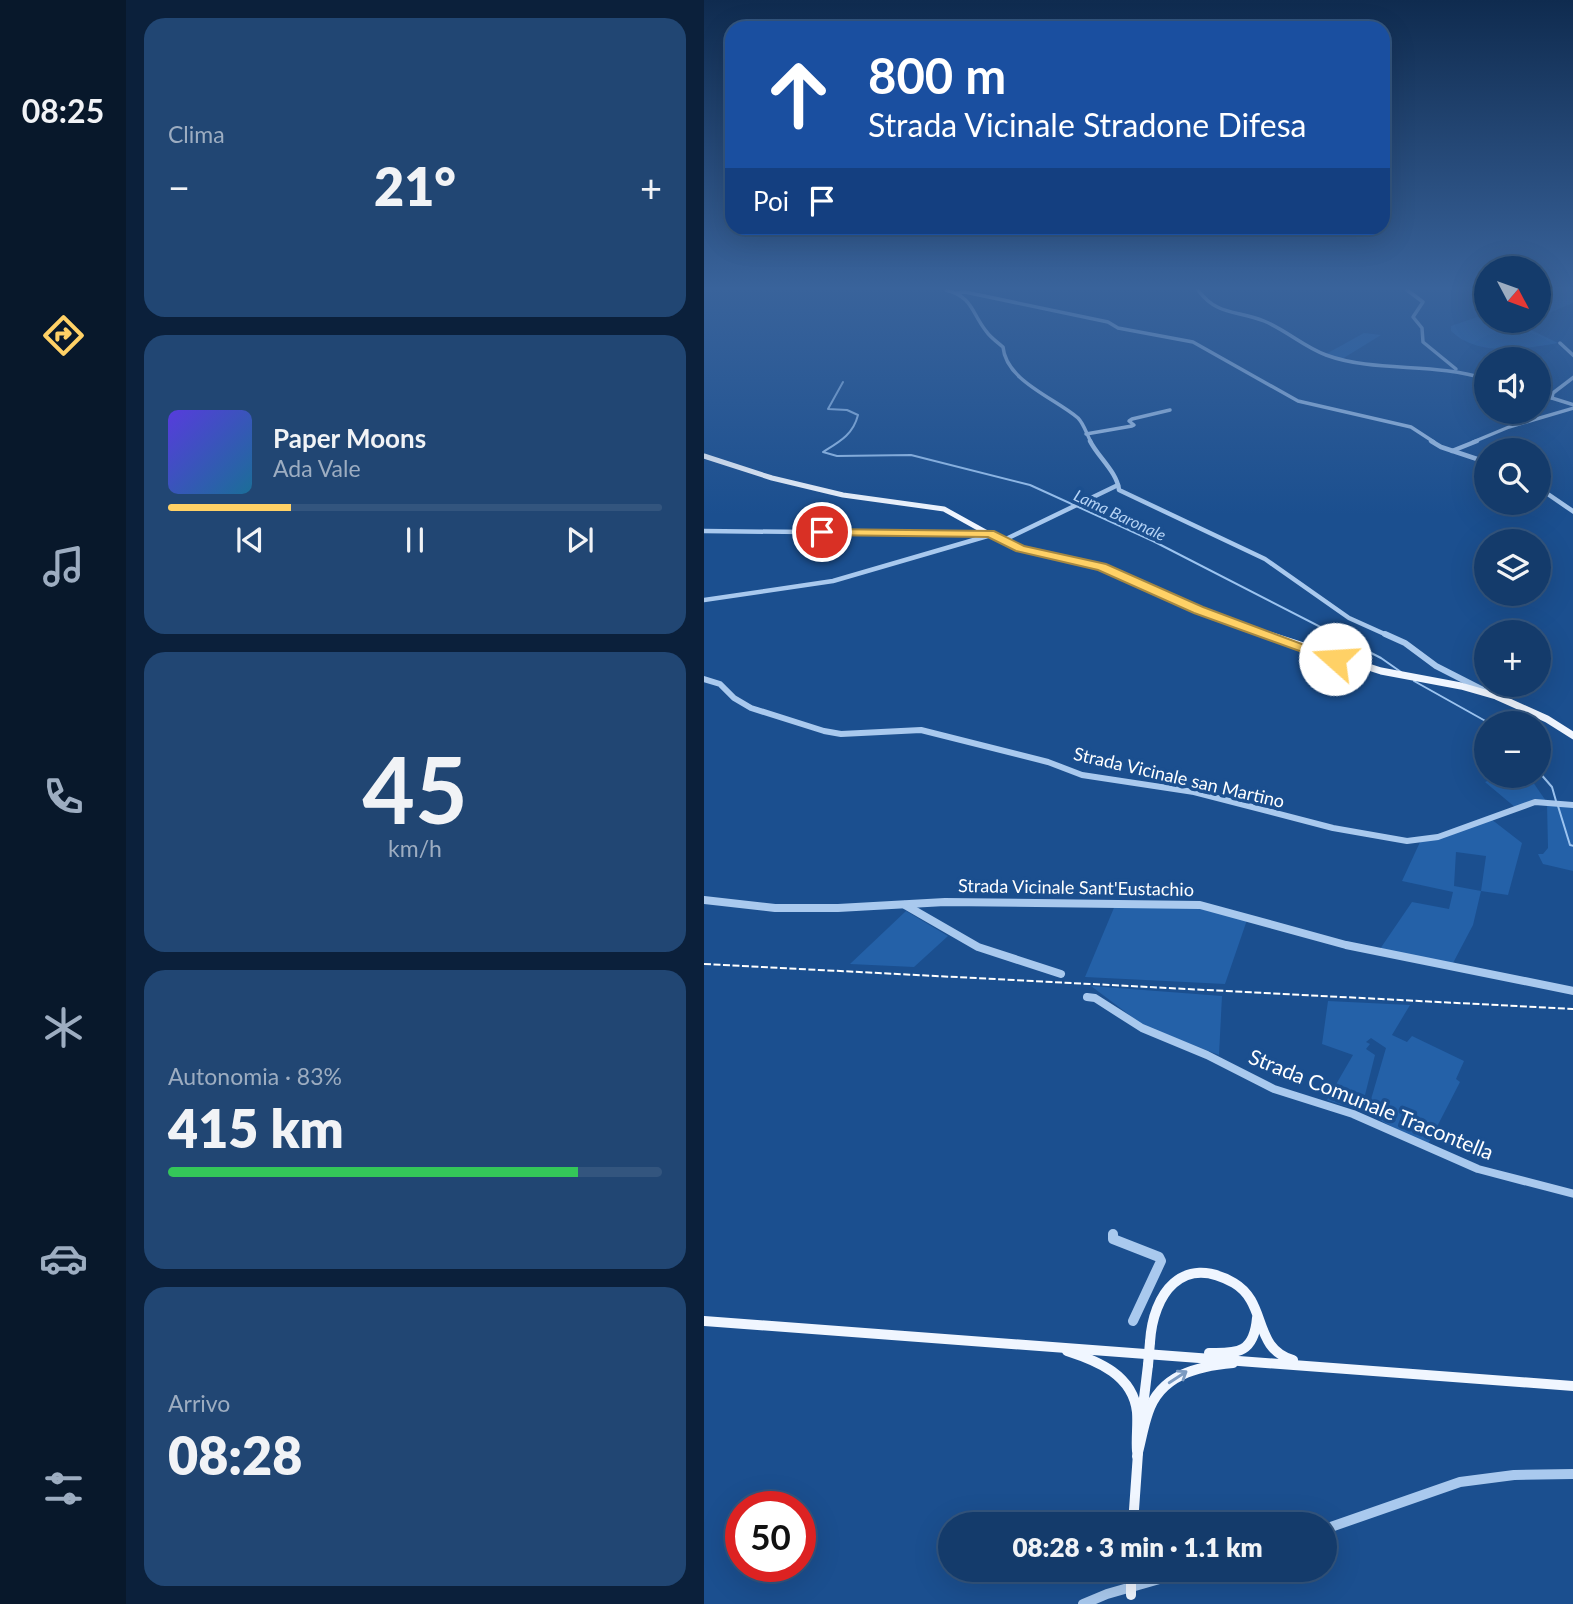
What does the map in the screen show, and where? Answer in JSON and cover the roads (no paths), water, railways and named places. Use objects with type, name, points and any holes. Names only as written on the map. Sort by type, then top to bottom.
[{"type":"main road","points":[[704,456],[772,478],[843,495],[944,509],[1020,549],[1101,567],[1199,610],[1294,645],[1352,663],[1474,690]]},
{"type":"main road","points":[[1499,697],[1547,719],[1574,736]]},
{"type":"main road","points":[[1137,1456],[1157,1300],[1167,1288],[1188,1275],[1206,1274],[1231,1282],[1249,1296],[1264,1338],[1273,1351],[1287,1359],[1328,1367]]},
{"type":"main road","points":[[1171,1355],[1229,1354],[1242,1350],[1254,1340],[1256,1314]]},
{"type":"main road","points":[[704,1321],[1574,1386]]},
{"type":"main road","points":[[1053,1347],[1099,1362],[1111,1369],[1128,1387],[1137,1411],[1134,1512]]},
{"type":"main road","points":[[1137,1456],[1148,1410],[1166,1385],[1194,1368],[1256,1361]]},
{"type":"street","points":[[1010,365],[1078,418],[1101,461],[1118,480],[1118,485],[1124,492],[1265,559],[1349,618],[1405,643],[1436,666],[1474,686]]},
{"type":"street","points":[[1234,365],[1298,401],[1411,427],[1437,445],[1474,458]]},
{"type":"street","points":[[1376,365],[1458,370],[1474,375]]},
{"type":"street","points":[[1452,365],[1458,370]]},
{"type":"street","points":[[1574,377],[1553,393],[1552,398],[1574,406]]},
{"type":"street","points":[[1452,451],[1512,426],[1574,406]]},
{"type":"street","points":[[1086,433],[1132,426],[1134,425],[1129,421],[1132,419],[1170,411]]},
{"type":"street","points":[[1002,541],[1118,485]]},
{"type":"street","points":[[1551,496],[1574,512]]},
{"type":"street","points":[[704,531],[990,534]]},
{"type":"street","points":[[704,600],[833,581],[990,534]]},
{"type":"street","name":"Strada Vicinale san Martino","points":[[704,679],[720,684],[734,698],[756,710],[824,731],[841,734],[921,730],[1048,762],[1082,775],[1194,792],[1333,828],[1407,841],[1438,837],[1535,802],[1574,805]]},
{"type":"street","name":"Strada Vicinale Sant'Eustachio","points":[[704,900],[775,908],[981,902],[1200,905],[1346,945],[1574,990]]},
{"type":"street","points":[[905,905],[978,947],[1046,967],[1060,974]]},
{"type":"street","name":"Strada Comunale Tracontella","points":[[1087,997],[1095,998],[1142,1028],[1207,1055],[1274,1089],[1353,1114],[1478,1169],[1574,1194]]},
{"type":"street","points":[[1113,1234],[1113,1239],[1159,1257],[1161,1261],[1154,1281],[1139,1301],[1133,1321]]},
{"type":"street","points":[[1337,1525],[1460,1482],[1514,1475],[1574,1475]]},
{"type":"street","points":[[1083,1604],[1149,1582]]},
{"type":"waterway","name":"Lama Baronale","points":[[843,382],[828,409],[847,410],[858,415],[849,433],[823,452],[837,456],[911,455],[1030,485],[1153,541],[1381,658],[1401,672]]},
{"type":"waterway","name":"Lama Baronale","points":[[1414,681],[1474,715]]},
{"type":"waterway","name":"Lama Baronale","points":[[1551,786],[1556,801]]},
{"type":"waterway","name":"Lama Baronale","points":[[1558,806],[1570,845],[1574,846]]},
{"type":"railway","points":[[704,964],[1574,1009]]}]
